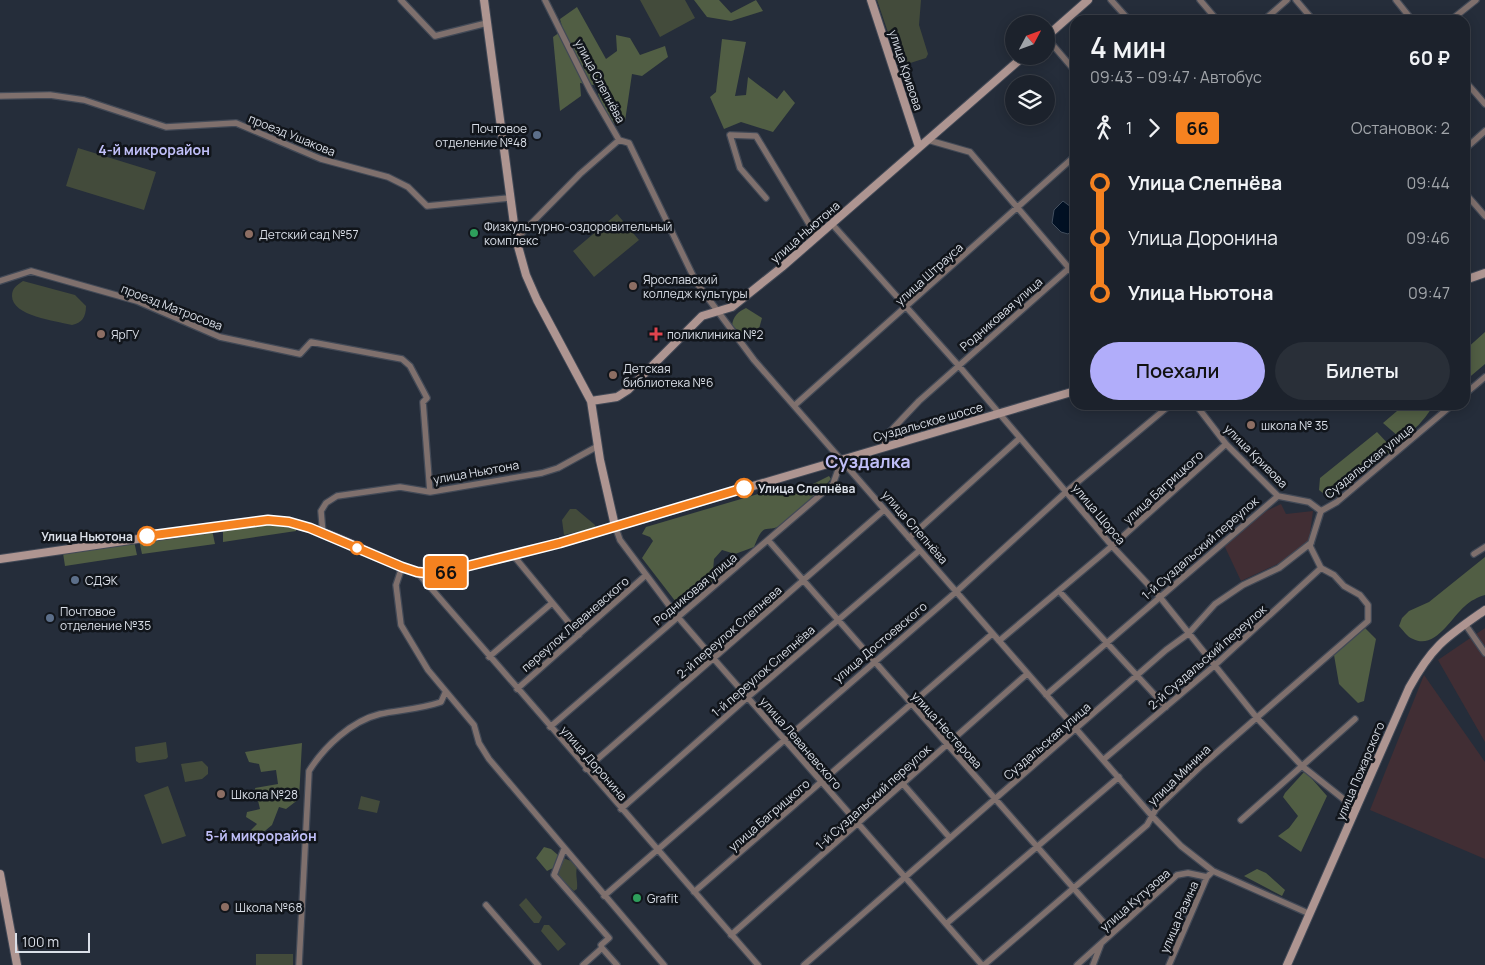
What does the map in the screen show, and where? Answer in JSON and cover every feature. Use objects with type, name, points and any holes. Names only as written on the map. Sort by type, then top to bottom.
[{"type":"street","points":[[400,0],[435,36],[487,23]]},
{"type":"street","points":[[484,0],[516,239],[526,275],[537,300],[591,401],[598,446],[615,526]]},
{"type":"street","name":"улица Слепнёва","points":[[546,0],[590,90],[619,140],[629,143],[696,282],[754,360],[1076,730],[1181,846],[1213,871],[1310,914]]},
{"type":"street","name":"улица Кривова","points":[[872,0],[919,147]]},
{"type":"street","points":[[1071,15],[1088,0]]},
{"type":"street","points":[[1111,0],[1124,15]]},
{"type":"street","points":[[1200,0],[1213,15]]},
{"type":"street","points":[[1270,15],[1287,0]]},
{"type":"street","points":[[1296,0],[1309,15]]},
{"type":"street","points":[[1396,0],[1408,15]]},
{"type":"street","points":[[1457,15],[1476,0]]},
{"type":"street","points":[[1055,29],[1070,16]]},
{"type":"street","points":[[1055,48],[1070,65]]},
{"type":"street","name":"улица Ньютона","points":[[591,401],[617,397],[628,390],[702,316],[716,310],[732,307],[817,237],[1014,65]]},
{"type":"street","points":[[1470,87],[1485,104]]},
{"type":"street","name":"проезд Ушакова","points":[[0,96],[50,95],[84,100],[166,127],[236,123],[321,159],[388,177],[408,187],[427,206],[509,198]]},
{"type":"street","points":[[1470,145],[1485,132]]},
{"type":"street","points":[[766,198],[740,168],[730,135],[756,136],[817,237]]},
{"type":"street","points":[[516,239],[580,174],[619,140]]},
{"type":"street","points":[[928,140],[970,152],[1069,268]]},
{"type":"street","name":"улица Штрауса","points":[[795,405],[907,308],[1070,160]]},
{"type":"street","points":[[1470,199],[1485,216]]},
{"type":"street","name":"улица Щорса","points":[[832,224],[1000,413],[1112,546],[1159,596],[1257,718],[1302,766],[1356,809]]},
{"type":"street","name":"Родниковая улица","points":[[885,447],[884,438],[919,401],[1069,268]]},
{"type":"street","name":"проезд Матросова","points":[[0,281],[31,271],[137,301],[220,337],[300,354],[311,342],[402,360],[410,366],[427,398],[423,402],[430,492]]},
{"type":"street","points":[[1470,278],[1485,273]]},
{"type":"street","points":[[1470,390],[1485,377]]},
{"type":"street","name":"Суздальское шоссе","points":[[323,534],[402,567],[417,572],[436,574],[513,555],[615,526],[1070,392]]},
{"type":"street","name":"улица Достоевского","points":[[604,896],[873,661],[957,591],[1067,491],[1164,410]]},
{"type":"street","name":"улица Кривова","points":[[1200,410],[1226,444],[1278,496],[1309,502],[1321,511]]},
{"type":"street","name":"Суздальская улица","points":[[1321,511],[1338,502],[1446,410]]},
{"type":"street","points":[[909,538],[1020,438]]},
{"type":"street","name":"улица Багрицкого","points":[[998,641],[1112,546],[1226,444]]},
{"type":"street","name":"улица Ньютона","points":[[323,534],[321,511],[326,503],[337,496],[400,487],[430,492],[542,473],[558,468],[598,446]]},
{"type":"street","name":"Родниковая улица","points":[[550,727],[833,484],[842,459]]},
{"type":"street","name":"1-й Суздальский переулок","points":[[1046,695],[1159,596],[1278,496]]},
{"type":"street","name":"2-й переулок Слепнева","points":[[586,769],[884,510]]},
{"type":"street","points":[[1321,511],[1311,543],[1321,568]]},
{"type":"street","points":[[0,559],[268,520],[289,522],[323,534]]},
{"type":"street","name":"улица Леваневского","points":[[615,526],[620,540],[677,616],[983,965]]},
{"type":"street","name":"улица Нестерова","points":[[768,540],[1112,932]]},
{"type":"street","name":"Суздальская улица","points":[[804,965],[1138,675],[1188,634],[1215,604],[1243,585],[1279,568],[1311,543]]},
{"type":"street","points":[[1474,554],[1485,547]]},
{"type":"street","name":"1-й переулок Слепнёва","points":[[621,809],[748,697],[920,550]]},
{"type":"street","points":[[513,555],[578,635]]},
{"type":"street","points":[[402,567],[396,585],[401,625],[414,650],[445,693],[474,725],[479,744],[489,759],[507,778],[532,812],[664,965]]},
{"type":"street","name":"улица Минина","points":[[983,965],[1147,825],[1156,809],[1200,766],[1368,621],[1368,605],[1360,595],[1344,586],[1334,575],[1321,568]]},
{"type":"street","name":"2-й Суздальский переулок","points":[[1104,760],[1214,666],[1321,568]]},
{"type":"street","name":"улица Доронина","points":[[417,572],[758,965]]},
{"type":"street","name":"переулок Леваневского","points":[[517,689],[646,575]]},
{"type":"street","points":[[1059,591],[1166,707]]},
{"type":"street","points":[[489,657],[552,602]]},
{"type":"street","name":"улица Пожарского","points":[[1287,965],[1409,688],[1424,661],[1443,640],[1485,610]]},
{"type":"street","points":[[1465,624],[1485,652]]},
{"type":"street","name":"улица Багрицкого","points":[[694,892],[822,782],[910,703],[992,634]]},
{"type":"street","name":"1-й Суздальский переулок","points":[[731,935],[1027,674]]},
{"type":"street","points":[[300,965],[309,771],[316,760],[342,735],[359,723],[378,715],[441,702],[445,693]]},
{"type":"street","points":[[1241,820],[1355,719]]},
{"type":"street","points":[[946,924],[1119,778]]},
{"type":"street","points":[[903,784],[950,838]]},
{"type":"street","points":[[564,849],[554,875],[609,938],[601,945],[602,948],[583,965]]},
{"type":"street","points":[[1208,877],[1213,871]]},
{"type":"street","points":[[0,874],[17,965]]},
{"type":"street","name":"улица Кутузова","points":[[1077,965],[1177,875],[1188,874],[1208,877]]},
{"type":"street","name":"улица Разина","points":[[1169,965],[1208,877]]},
{"type":"street","points":[[486,905],[538,965]]},
{"type":"street","points":[[1092,965],[1102,942]]},
{"type":"street","points":[[602,948],[617,965]]},
{"type":"shaded area","points":[[1281,504],[1286,514],[1313,511],[1309,541],[1284,561],[1241,581],[1224,545],[1262,513]]},
{"type":"shaded area","points":[[1485,628],[1485,742],[1438,660]]},
{"type":"shaded area","points":[[1424,675],[1485,762],[1485,859],[1370,810]]},
{"type":"green space","points":[[640,0],[685,0],[695,18],[660,37]]},
{"type":"green space","points":[[694,0],[719,0],[731,13],[756,0],[763,11],[731,21],[707,17]]},
{"type":"green space","points":[[877,0],[921,0],[919,25],[928,54],[926,58],[904,65],[897,59]]},
{"type":"green space","points":[[577,7],[606,59],[617,51],[616,35],[630,38],[640,55],[665,46],[668,57],[642,76],[632,74],[625,121],[610,124],[598,94],[605,83],[592,85],[580,83],[581,96],[560,111],[553,37],[563,30],[560,19]]},
{"type":"green space","points":[[722,39],[746,42],[735,96],[746,95],[748,77],[777,99],[784,90],[795,103],[773,132],[741,122],[724,129],[710,97],[716,92]]},
{"type":"green space","points":[[78,148],[156,172],[144,210],[66,186]]},
{"type":"green space","points":[[617,214],[639,240],[594,277],[573,251]]},
{"type":"green space","points":[[23,281],[75,295],[86,306],[83,319],[72,325],[36,316],[19,308],[14,303],[12,293],[15,287]]},
{"type":"green space","points":[[746,308],[762,318],[757,336],[750,339],[732,326],[736,315]]},
{"type":"green space","points":[[1485,332],[1485,364],[1470,377],[1470,346]]},
{"type":"green space","points":[[1398,410],[1430,410],[1414,429],[1404,436],[1399,437],[1383,423]]},
{"type":"green space","points":[[1377,432],[1394,450],[1336,495],[1329,498],[1319,490],[1320,478]]},
{"type":"green space","points":[[829,476],[831,479],[801,511],[782,525],[765,529],[760,533],[754,547],[735,554],[722,550],[714,559],[712,583],[687,592],[679,606],[642,558],[653,541],[650,537],[642,534],[646,527],[768,491],[803,489]]},
{"type":"green space","points":[[570,509],[576,509],[595,525],[595,528],[564,535],[562,520]]},
{"type":"green space","points":[[272,523],[296,526],[296,531],[223,542],[223,530]]},
{"type":"green space","points":[[212,530],[215,544],[142,554],[139,540]]},
{"type":"green space","points":[[134,541],[137,555],[65,566],[63,553]]},
{"type":"green space","points":[[1485,557],[1485,595],[1467,604],[1435,637],[1421,641],[1407,635],[1399,626],[1402,618],[1409,611],[1429,602]]},
{"type":"green space","points":[[1365,628],[1376,639],[1364,701],[1358,703],[1339,684],[1334,655]]},
{"type":"green space","points":[[166,742],[168,757],[166,759],[139,763],[136,761],[135,747]]},
{"type":"green space","points":[[302,743],[299,799],[286,809],[279,807],[272,825],[254,840],[247,834],[257,824],[246,817],[247,812],[260,809],[255,788],[278,784],[276,770],[261,772],[259,764],[249,762],[245,752]]},
{"type":"green space","points":[[202,761],[208,767],[208,774],[202,779],[185,782],[181,764]]},
{"type":"green space","points":[[1305,771],[1327,796],[1301,852],[1278,836],[1289,828],[1298,816],[1283,797]]},
{"type":"green space","points":[[168,786],[186,836],[162,844],[144,795]]},
{"type":"green space","points":[[361,796],[380,801],[377,813],[358,809]]},
{"type":"green space","points":[[544,847],[551,849],[558,855],[553,868],[547,871],[536,858]]},
{"type":"green space","points":[[563,858],[571,861],[577,867],[577,889],[574,891],[558,876]]},
{"type":"green space","points":[[1257,869],[1266,873],[1285,890],[1282,896],[1244,876]]},
{"type":"green space","points":[[526,898],[542,917],[539,923],[534,923],[519,905]]},
{"type":"green space","points":[[544,925],[549,925],[566,944],[558,951],[541,931]]},
{"type":"green space","points":[[256,954],[293,954],[293,965],[256,965]]},
{"type":"water","points":[[1063,201],[1070,206],[1070,232],[1068,234],[1061,232],[1052,223],[1054,210]]},
{"type":"bus line","name":"66","points":[[147,536],[268,520],[289,522],[310,528],[402,567],[417,572],[436,574],[560,543],[744,488]]},
{"type":"place","name":"Почтовое отделение №48","points":[[537,135]]},
{"type":"place","name":"Физкультурно-оздоровительный комплекс","points":[[474,233]]},
{"type":"place","name":"Детский сад №57","points":[[249,234]]},
{"type":"place","name":"Ярославский колледж культуры","points":[[633,286]]},
{"type":"place","name":"ЯрГУ","points":[[101,334]]},
{"type":"place","name":"поликлиника №2","points":[[656,334]]},
{"type":"place","name":"Детская библиотека №6","points":[[613,375]]},
{"type":"place","name":"школа № 35","points":[[1251,425]]},
{"type":"place","name":"Улица Слепнёва","points":[[744,488]]},
{"type":"place","name":"Улица Ньютона","points":[[147,536]]},
{"type":"place","name":"СДЭК","points":[[75,580]]},
{"type":"place","name":"Почтовое отделение №35","points":[[50,618]]},
{"type":"place","name":"Школа №28","points":[[221,794]]},
{"type":"place","name":"Grafit","points":[[637,898]]},
{"type":"place","name":"Школа №68","points":[[225,907]]},
{"type":"district","name":"4-й микрорайон","points":[[154,149]]},
{"type":"district","name":"Суздалка","points":[[868,461]]},
{"type":"district","name":"5-й микрорайон","points":[[261,835]]}]
